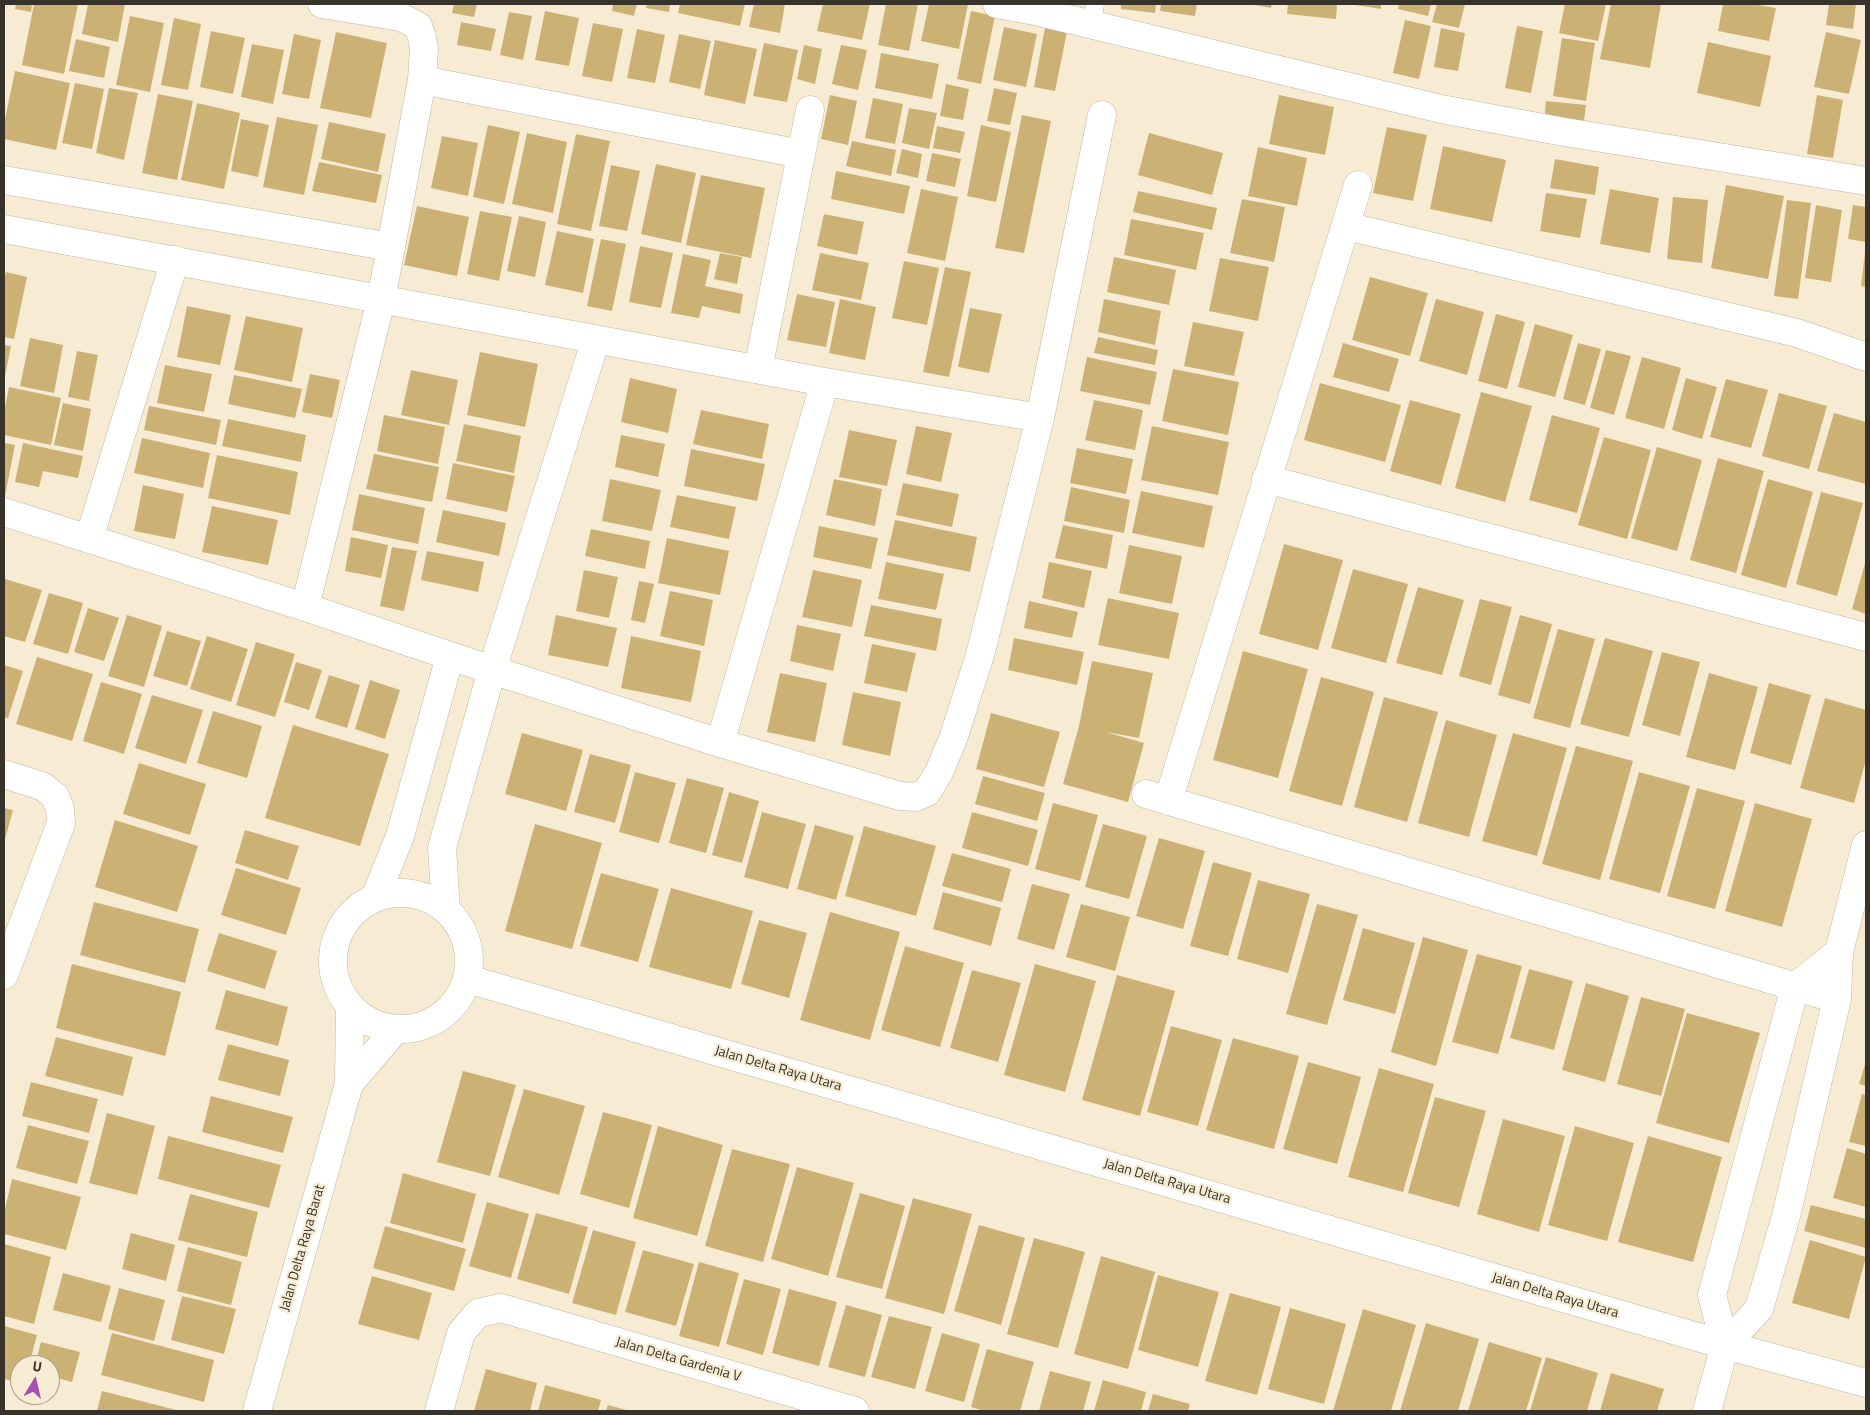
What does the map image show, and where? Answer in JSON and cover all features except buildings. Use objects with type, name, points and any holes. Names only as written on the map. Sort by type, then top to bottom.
[{"type":"street","points":[[305,607],[381,300],[422,80],[424,49],[418,26],[401,17],[322,4]]},
{"type":"street","points":[[997,4],[1093,14],[1441,109],[1559,131],[1866,181]]},
{"type":"street","points":[[422,80],[801,154]]},
{"type":"street","points":[[758,369],[810,110]]},
{"type":"street","points":[[4,512],[305,607],[492,670],[720,743],[900,796],[916,797],[927,792],[939,772],[953,738],[980,655],[1040,418],[1102,115]]},
{"type":"street","points":[[4,180],[391,247]]},
{"type":"street","points":[[1358,185],[1266,479],[1157,798],[1837,999]]},
{"type":"street","points":[[1346,226],[1797,333],[1866,357]]},
{"type":"street","points":[[4,229],[825,382],[1040,418]]},
{"type":"street","points":[[89,539],[175,260]]},
{"type":"street","points":[[1797,333],[1866,340]]},
{"type":"street","points":[[446,909],[442,848],[492,670],[596,340]]},
{"type":"street","points":[[720,743],[825,382]]},
{"type":"street","points":[[1266,479],[1866,637]]},
{"type":"street","points":[[375,898],[400,836],[450,656]]},
{"type":"street","points":[[4,774],[42,786],[55,796],[60,810],[61,824],[4,975]]},
{"type":"street","points":[[1707,1411],[1725,1345],[1759,1309],[1786,1216],[1837,999],[1839,952],[1866,845]]},
{"type":"street","points":[[400,892],[424,897],[446,909],[462,929],[470,953],[468,979],[456,1002],[438,1019],[413,1028],[395,1030],[367,1020],[350,1007],[338,988],[332,967],[334,946],[342,925],[357,908],[375,898],[400,892]]},
{"type":"street","points":[[1725,1345],[1712,1295],[1795,987],[1839,952]]},
{"type":"street","name":"Jalan Delta Raya Utara","points":[[468,979],[1725,1345],[1866,1383]]},
{"type":"street","name":"Jalan Delta Raya Barat","points":[[257,1411],[349,1084],[350,1007]]},
{"type":"street","name":"Jalan Delta Raya Barat","points":[[349,1084],[395,1030]]},
{"type":"street","name":"Jalan Delta Gardenia V","points":[[439,1411],[461,1332],[478,1313],[501,1308],[855,1411]]}]
